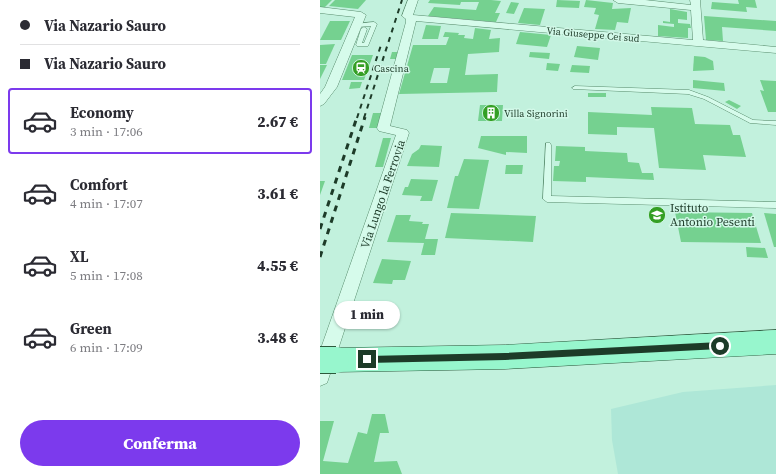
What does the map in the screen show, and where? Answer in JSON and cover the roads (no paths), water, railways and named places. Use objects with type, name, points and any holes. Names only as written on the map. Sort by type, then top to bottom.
[{"type":"main road","points":[[325,366],[776,342]]},
{"type":"street","name":"Via Lungo la Ferrovia","points":[[325,366],[403,133],[383,128],[414,19],[408,16],[413,0]]},
{"type":"street","points":[[618,0],[696,4],[698,44]]},
{"type":"street","points":[[320,10],[361,23],[331,88],[320,102]]},
{"type":"street","name":"Via Giuseppe Cei sud","points":[[414,19],[776,50]]},
{"type":"lane","points":[[575,88],[689,92],[706,98],[752,122],[776,123]]},
{"type":"lane","points":[[548,145],[547,199],[776,205]]},
{"type":"railway","points":[[364,118],[402,0]]},
{"type":"railway","points":[[357,118],[382,42]]},
{"type":"railway","points":[[320,229],[357,117]]},
{"type":"railway","points":[[320,257],[365,117]]},
{"type":"place","name":"Cascina","points":[[361,68]]},
{"type":"place","name":"Villa Signorini","points":[[491,113]]},
{"type":"place","name":"Istituto Antonio Pesenti","points":[[657,215]]}]
